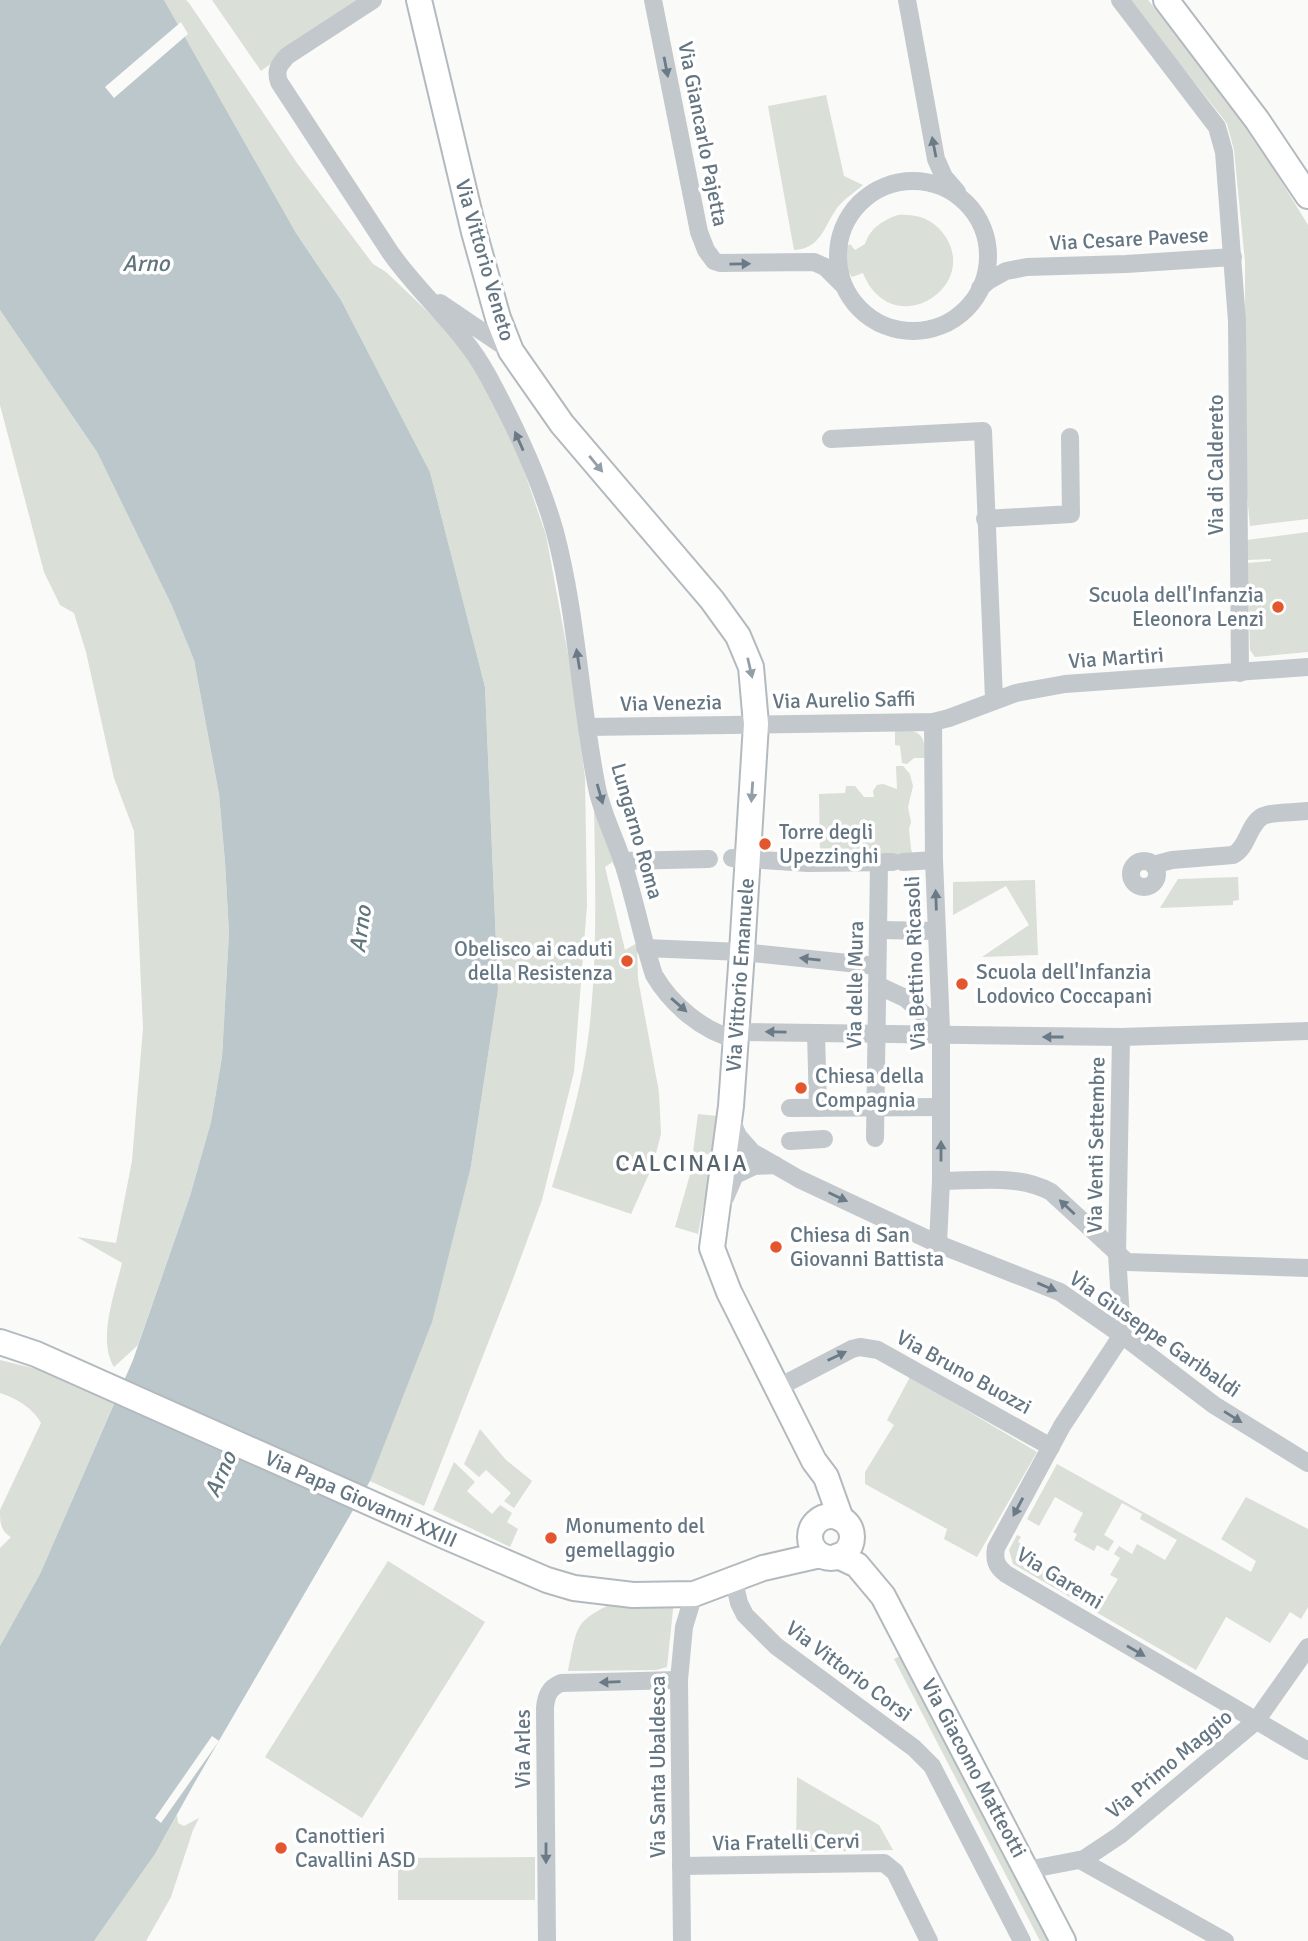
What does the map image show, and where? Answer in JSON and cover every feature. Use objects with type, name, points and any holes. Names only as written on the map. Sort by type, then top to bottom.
[{"type":"street","points":[[373,0],[287,55],[278,65],[276,74],[288,98],[404,273],[426,294],[511,351]]},
{"type":"street","name":"Via Vittorio Veneto","points":[[419,0],[474,232],[498,318],[511,351],[562,424],[725,617],[738,636],[748,659],[755,698],[756,724]]},
{"type":"street","name":"Via Giancarlo Pajetta","points":[[653,0],[699,232],[710,257],[720,263],[730,264],[814,262],[825,267],[844,286]]},
{"type":"street","points":[[907,0],[936,159],[944,177],[968,205],[1003,257],[1027,267]]},
{"type":"street","name":"Via di Caldereto","points":[[1120,0],[1217,127],[1224,152],[1233,257],[1238,400],[1240,673]]},
{"type":"street","points":[[1166,0],[1257,120],[1308,196]]},
{"type":"street","points":[[968,205],[945,188],[923,181],[899,182],[870,194],[853,210],[840,237],[838,259],[844,286],[859,309],[888,327],[911,331],[932,328],[963,312],[979,290],[988,257],[979,221]]},
{"type":"street","name":"Via Cesare Pavese","points":[[979,290],[994,276],[1027,267],[1233,257]]},
{"type":"street","name":"Lungarno Roma","points":[[426,294],[487,373],[504,407],[555,531],[598,792],[622,861],[654,975],[663,991],[674,1002],[708,1028],[736,1035]]},
{"type":"street","points":[[831,439],[983,431],[994,699]]},
{"type":"street","points":[[985,519],[1071,514],[1070,437]]},
{"type":"street","name":"Via Martiri","points":[[933,722],[994,699],[1065,684],[1308,667]]},
{"type":"street","name":"Via Aurelio Saffi","points":[[756,724],[933,722]]},
{"type":"street","name":"Via Bettino Ricasoli","points":[[933,722],[934,860],[941,1033],[939,1244]]},
{"type":"street","name":"Via Venezia","points":[[587,727],[756,724]]},
{"type":"street","name":"Via Vittorio Emanuele","points":[[715,1226],[730,1117],[742,952],[740,858],[756,724]]},
{"type":"street","points":[[1153,865],[1172,860],[1235,855],[1257,821],[1264,816],[1308,811]]},
{"type":"street","points":[[740,858],[808,863],[934,860]]},
{"type":"street","points":[[622,861],[709,859]]},
{"type":"street","name":"Via delle Mura","points":[[875,1138],[879,930],[891,862]]},
{"type":"street","points":[[879,930],[937,931]]},
{"type":"street","points":[[645,948],[742,952],[877,966]]},
{"type":"street","points":[[877,985],[905,998],[941,1033]]},
{"type":"street","name":"Via Venti Settembre","points":[[736,1035],[941,1033],[1121,1037],[1308,1031]]},
{"type":"street","points":[[816,1033],[818,1108]]},
{"type":"street","name":"Via Venti Settembre","points":[[1121,1037],[1117,1254],[1122,1335]]},
{"type":"street","points":[[790,1108],[941,1107]]},
{"type":"street","name":"Via Giuseppe Garibaldi","points":[[730,1117],[745,1145],[752,1152],[799,1179],[939,1244],[1060,1292],[1214,1405],[1308,1463]]},
{"type":"street","points":[[790,1141],[824,1139]]},
{"type":"street","points":[[778,1166],[762,1164],[735,1175],[715,1226],[713,1256],[814,1461],[830,1537]]},
{"type":"street","points":[[941,1181],[1016,1181],[1040,1186],[1051,1192],[1127,1262],[1308,1268]]},
{"type":"street","name":"Via Garemi","points":[[1122,1335],[1051,1447],[996,1548],[996,1565],[1006,1574],[1256,1721]]},
{"type":"street","name":"Via Papa Giovanni XXIII","points":[[0,1342],[36,1354],[547,1580],[574,1588],[633,1595],[694,1594],[763,1569],[830,1537]]},
{"type":"street","name":"Via Bruno Buozzi","points":[[777,1388],[852,1349],[860,1347],[878,1350],[1051,1447]]},
{"type":"street","name":"Via Giacomo Matteotti","points":[[830,1537],[878,1579],[883,1596],[1063,1941]]},
{"type":"street","name":"Via Vittorio Corsi","points":[[734,1581],[739,1604],[745,1615],[776,1646],[914,1748],[932,1766],[1022,1941]]},
{"type":"street","name":"Via Santa Ubaldesca","points":[[682,1941],[679,1680],[684,1627],[694,1594]]},
{"type":"street","name":"Via Primo Maggio","points":[[1027,1870],[1080,1860],[1092,1855],[1120,1835],[1256,1721],[1308,1647]]},
{"type":"street","name":"Via Arles","points":[[547,1941],[545,1708],[548,1692],[561,1683],[679,1680]]},
{"type":"street","points":[[1256,1721],[1308,1751]]},
{"type":"street","points":[[1080,1860],[1207,1937],[1225,1941]]},
{"type":"street","name":"Via Fratelli Cervi","points":[[681,1866],[884,1863],[895,1872],[929,1941]]},
{"type":"shaded area","points":[[164,0],[186,0],[189,3],[297,163],[373,264],[386,272],[447,330],[483,382],[521,462],[546,535],[570,665],[585,777],[587,905],[574,1072],[542,1200],[424,1506],[370,1481],[471,1166],[498,990],[485,687],[430,472],[341,300],[296,233]]},
{"type":"shaded area","points":[[212,0],[357,0],[261,71]]},
{"type":"shaded area","points":[[1129,0],[1148,0],[1242,117],[1308,225],[1308,519],[1250,526],[1245,474],[1245,262],[1234,150],[1227,124]]},
{"type":"shaded area","points":[[826,95],[844,176],[863,185],[837,208],[816,241],[803,249],[794,250],[768,106]]},
{"type":"shaded area","points":[[898,215],[916,216],[933,223],[942,232],[952,252],[952,271],[944,287],[930,299],[912,306],[894,304],[876,294],[863,273],[852,277],[842,264],[842,251],[850,244],[855,250],[865,244],[878,225]]},
{"type":"shaded area","points":[[0,310],[97,452],[172,606],[194,660],[219,794],[229,933],[222,1057],[211,1122],[190,1196],[138,1345],[114,1367],[109,1356],[107,1330],[122,1263],[77,1237],[116,1243],[132,1161],[143,1028],[134,831],[114,778],[86,652],[74,613],[60,605],[44,572],[0,405]]},
{"type":"shaded area","name":"Scuola dell'Infanzia Eleonora Lenzi","points":[[1308,532],[1308,652],[1255,657],[1250,650],[1247,563],[1271,559],[1247,560],[1247,540]]},
{"type":"shaded area","points":[[895,729],[919,734],[924,742],[925,758],[914,758],[907,764],[902,763],[900,746],[895,745]]},
{"type":"shaded area","points":[[896,766],[903,766],[910,774],[913,786],[908,807],[914,858],[879,852],[876,855],[820,859],[819,794],[845,793],[846,786],[855,786],[864,797],[874,797],[873,791],[877,785],[883,784],[897,789]]},
{"type":"shaded area","points":[[594,801],[614,861],[605,867],[625,950],[637,943],[638,979],[659,1092],[661,1134],[653,1165],[631,1214],[552,1187],[579,1090],[589,1031],[595,945]]},
{"type":"shaded area","points":[[1238,877],[1239,900],[1233,901],[1233,905],[1160,908],[1178,879]]},
{"type":"shaded area","points":[[1035,880],[1038,955],[982,957],[1029,925],[1006,886],[953,915],[953,882]]},
{"type":"shaded area","points":[[698,1114],[717,1116],[713,1155],[693,1152]]},
{"type":"shaded area","points":[[693,1164],[711,1168],[698,1234],[675,1227]]},
{"type":"shaded area","points":[[0,1360],[37,1369],[114,1403],[40,1574],[0,1646],[0,1548],[11,1537],[3,1529],[0,1510],[41,1423],[24,1404],[0,1393]]},
{"type":"shaded area","points":[[910,1377],[1037,1452],[977,1557],[944,1539],[947,1529],[865,1484],[865,1472],[894,1425],[887,1420]]},
{"type":"shaded area","points":[[480,1429],[506,1460],[532,1481],[514,1508],[504,1501],[511,1493],[486,1470],[479,1477],[464,1464]]},
{"type":"shaded area","points":[[454,1462],[475,1482],[467,1491],[492,1514],[500,1505],[512,1513],[507,1522],[518,1529],[510,1547],[433,1510]]},
{"type":"shaded area","points":[[1057,1464],[1251,1572],[1256,1561],[1221,1539],[1246,1497],[1308,1529],[1308,1607],[1301,1619],[1290,1612],[1270,1643],[1226,1617],[1196,1670],[1013,1564],[1009,1550],[1017,1535],[1021,1537],[1018,1542],[1037,1553],[1034,1560],[1106,1599],[1118,1579],[1110,1575],[1120,1558],[1114,1554],[1119,1546],[1132,1554],[1137,1544],[1165,1560],[1177,1540],[1140,1519],[1142,1514],[1122,1503],[1104,1535],[1114,1541],[1108,1551],[1097,1545],[1094,1551],[1074,1540],[1077,1534],[1073,1532],[1083,1513],[1055,1497],[1039,1526],[1027,1519]]},
{"type":"shaded area","points":[[388,1561],[485,1622],[362,1818],[265,1757]]},
{"type":"shaded area","points":[[619,1600],[674,1600],[667,1667],[656,1670],[568,1671],[580,1626],[593,1614]]},
{"type":"shaded area","points":[[904,1654],[1053,1941],[1040,1941],[894,1659]]},
{"type":"shaded area","points":[[797,1777],[879,1825],[893,1850],[796,1852]]},
{"type":"shaded area","points":[[177,1815],[178,1823],[184,1826],[199,1818],[171,1897],[146,1941],[94,1941],[155,1854]]},
{"type":"shaded area","points":[[535,1857],[535,1900],[398,1900],[398,1858]]},
{"type":"water","name":"Arno","points":[[0,0],[164,0],[296,233],[341,300],[430,472],[485,687],[498,990],[471,1166],[432,1322],[370,1481],[155,1854],[94,1941],[0,1941],[0,1646],[40,1574],[133,1360],[190,1196],[211,1122],[222,1057],[229,933],[219,794],[194,660],[172,606],[97,452],[0,310]]},
{"type":"pier","points":[[181,22],[188,34],[114,98],[105,87]]},
{"type":"pier","points":[[212,1736],[219,1741],[161,1823],[155,1818]]},
{"type":"place","name":"Scuola dell'Infanzia Eleonora Lenzi","points":[[1278,607]]},
{"type":"place","name":"Torre degli Upezzinghi","points":[[765,844]]},
{"type":"place","name":"Obelisco ai caduti della Resistenza","points":[[627,961]]},
{"type":"place","name":"Scuola dell'Infanzia Lodovico Coccapani","points":[[962,984]]},
{"type":"place","name":"Chiesa della Compagnia","points":[[801,1088]]},
{"type":"place","name":"Chiesa di San Giovanni Battista","points":[[776,1247]]},
{"type":"place","name":"Monumento del gemellaggio","points":[[551,1538]]},
{"type":"place","name":"Canottieri Cavallini ASD","points":[[281,1848]]},
{"type":"district","name":"CALCINAIA","points":[[682,1163]]}]
